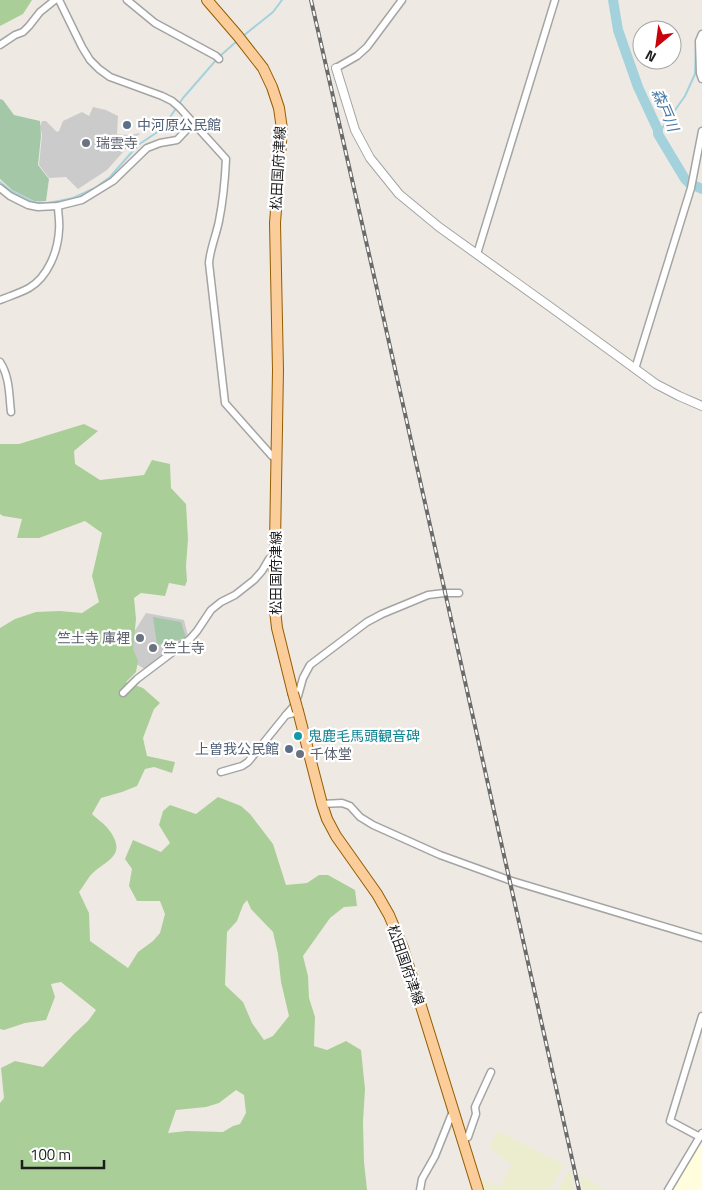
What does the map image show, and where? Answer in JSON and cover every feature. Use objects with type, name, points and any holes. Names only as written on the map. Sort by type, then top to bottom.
[{"type":"main road","name":"松田国府津線","points":[[207,0],[263,68],[279,108],[282,129],[276,223],[278,370],[274,601],[277,628],[327,819],[336,836],[377,894],[389,915],[402,948],[478,1190]]},
{"type":"street","points":[[0,45],[23,32],[40,12],[55,0]]},
{"type":"street","points":[[59,0],[82,47],[99,69],[110,77],[150,91],[177,105],[226,159],[219,222],[209,263],[225,403],[277,460]]},
{"type":"street","points":[[127,0],[155,23],[218,58]]},
{"type":"street","points":[[402,0],[367,48],[336,68],[355,130],[370,158],[399,194],[439,227],[656,384],[702,406]]},
{"type":"street","points":[[477,254],[555,0]]},
{"type":"street","points":[[702,34],[699,40],[700,73],[702,79]]},
{"type":"street","points":[[0,188],[10,196],[28,205],[38,207],[58,206],[82,200],[113,181],[147,148],[177,140],[193,123]]},
{"type":"street","points":[[635,369],[691,184],[702,132]]},
{"type":"street","points":[[0,300],[28,288],[40,278],[48,267],[54,254],[59,231],[58,206]]},
{"type":"street","points":[[0,362],[8,382],[11,412]]},
{"type":"street","points":[[123,693],[136,679],[190,639],[211,610],[254,580],[269,559],[275,556]]},
{"type":"street","points":[[221,772],[242,766],[248,762],[293,707],[303,678],[310,665],[367,622],[382,614],[428,595],[458,593]]},
{"type":"street","points":[[289,677],[303,678]]},
{"type":"street","points":[[286,715],[298,712]]},
{"type":"street","points":[[322,804],[342,803],[350,806],[360,817],[372,825],[440,855],[509,880],[702,938]]},
{"type":"street","points":[[668,1190],[701,1135],[670,1121],[702,1016]]},
{"type":"street","points":[[462,1140],[468,1137],[476,1114],[475,1107],[491,1072]]},
{"type":"street","points":[[420,1190],[422,1179],[435,1156],[453,1111]]},
{"type":"shaded area","name":"瑞雲寺","points":[[93,107],[106,110],[118,116],[117,134],[129,135],[140,133],[107,170],[78,189],[66,177],[49,178],[39,165],[42,135],[40,127],[42,121],[46,121],[57,132],[63,121],[82,112],[89,116]]},
{"type":"shaded area","name":"竺土寺","points":[[146,613],[184,620],[188,636],[187,640],[145,669],[136,664],[129,656],[134,632]]},
{"type":"shaded area","points":[[702,1137],[702,1190],[674,1190],[671,1188]]},
{"type":"green space","points":[[0,0],[32,0],[23,14],[0,26]]},
{"type":"green space","points":[[0,99],[3,100],[14,115],[40,121],[41,136],[38,165],[49,179],[46,201],[34,201],[12,190],[0,179]]},
{"type":"green space","points":[[84,424],[98,431],[74,451],[75,464],[100,480],[144,475],[152,460],[170,464],[171,488],[186,504],[188,539],[187,581],[185,586],[169,583],[165,596],[141,593],[134,598],[136,619],[133,649],[138,661],[136,672],[126,682],[143,688],[160,703],[154,709],[143,738],[147,756],[175,762],[172,773],[154,767],[145,769],[137,786],[101,798],[92,814],[109,830],[116,846],[112,857],[90,876],[79,892],[89,913],[90,941],[128,968],[138,952],[160,933],[165,914],[160,901],[137,901],[129,886],[132,869],[125,859],[133,840],[161,852],[170,843],[159,825],[163,811],[170,805],[196,814],[218,797],[241,806],[250,814],[273,844],[286,885],[307,883],[319,875],[328,875],[355,890],[357,906],[344,907],[330,918],[303,956],[308,976],[309,998],[315,1017],[314,1046],[327,1050],[346,1041],[361,1050],[365,1089],[363,1122],[367,1190],[0,1190],[0,1103],[4,1098],[1,1068],[15,1061],[43,1067],[88,1021],[96,1010],[61,982],[51,984],[55,997],[46,1020],[25,1023],[4,1030],[0,1029],[0,628],[15,619],[36,612],[60,611],[82,613],[99,602],[92,576],[102,533],[85,521],[39,538],[17,538],[22,519],[0,514],[0,444],[19,444]],"holes":[[[247,900],[251,909],[273,932],[289,1016],[273,1036],[264,1040],[252,1023],[243,1002],[225,985],[227,932],[237,921]],[[236,1090],[244,1095],[246,1113],[240,1124],[223,1132],[187,1131],[168,1133],[176,1110],[206,1107],[219,1103]]]},
{"type":"green space","points":[[153,617],[181,622],[186,638],[157,645]]},
{"type":"green space","points":[[498,1131],[564,1165],[549,1190],[483,1190],[478,1177],[499,1187],[512,1165],[489,1147]]},
{"type":"green space","points":[[570,1169],[575,1190],[557,1190]]},
{"type":"green space","points":[[579,1174],[604,1190],[583,1190]]},
{"type":"waterway","points":[[243,36],[273,12],[282,0]]},
{"type":"waterway","name":"森戸川","points":[[613,0],[618,30],[638,87],[658,130],[658,134],[685,179],[702,189]]},
{"type":"waterway","points":[[658,134],[685,96],[695,74],[697,38]]},
{"type":"waterway","points":[[220,56],[237,41]]},
{"type":"waterway","points":[[0,182],[11,191],[33,202],[47,203],[73,198],[95,188],[110,177],[138,145],[162,129],[183,98],[217,59]]},
{"type":"railway","points":[[311,0],[579,1190]]},
{"type":"place","name":"中河原公民館","points":[[127,125]]},
{"type":"place","name":"瑞雲寺","points":[[86,143]]},
{"type":"place","name":"竺土寺 庫裡","points":[[140,638]]},
{"type":"place","name":"竺土寺","points":[[153,648]]},
{"type":"place","name":"鬼鹿毛馬頭観音碑","points":[[298,736]]},
{"type":"place","name":"上曽我公民館","points":[[289,749]]},
{"type":"place","name":"千体堂","points":[[300,754]]}]
